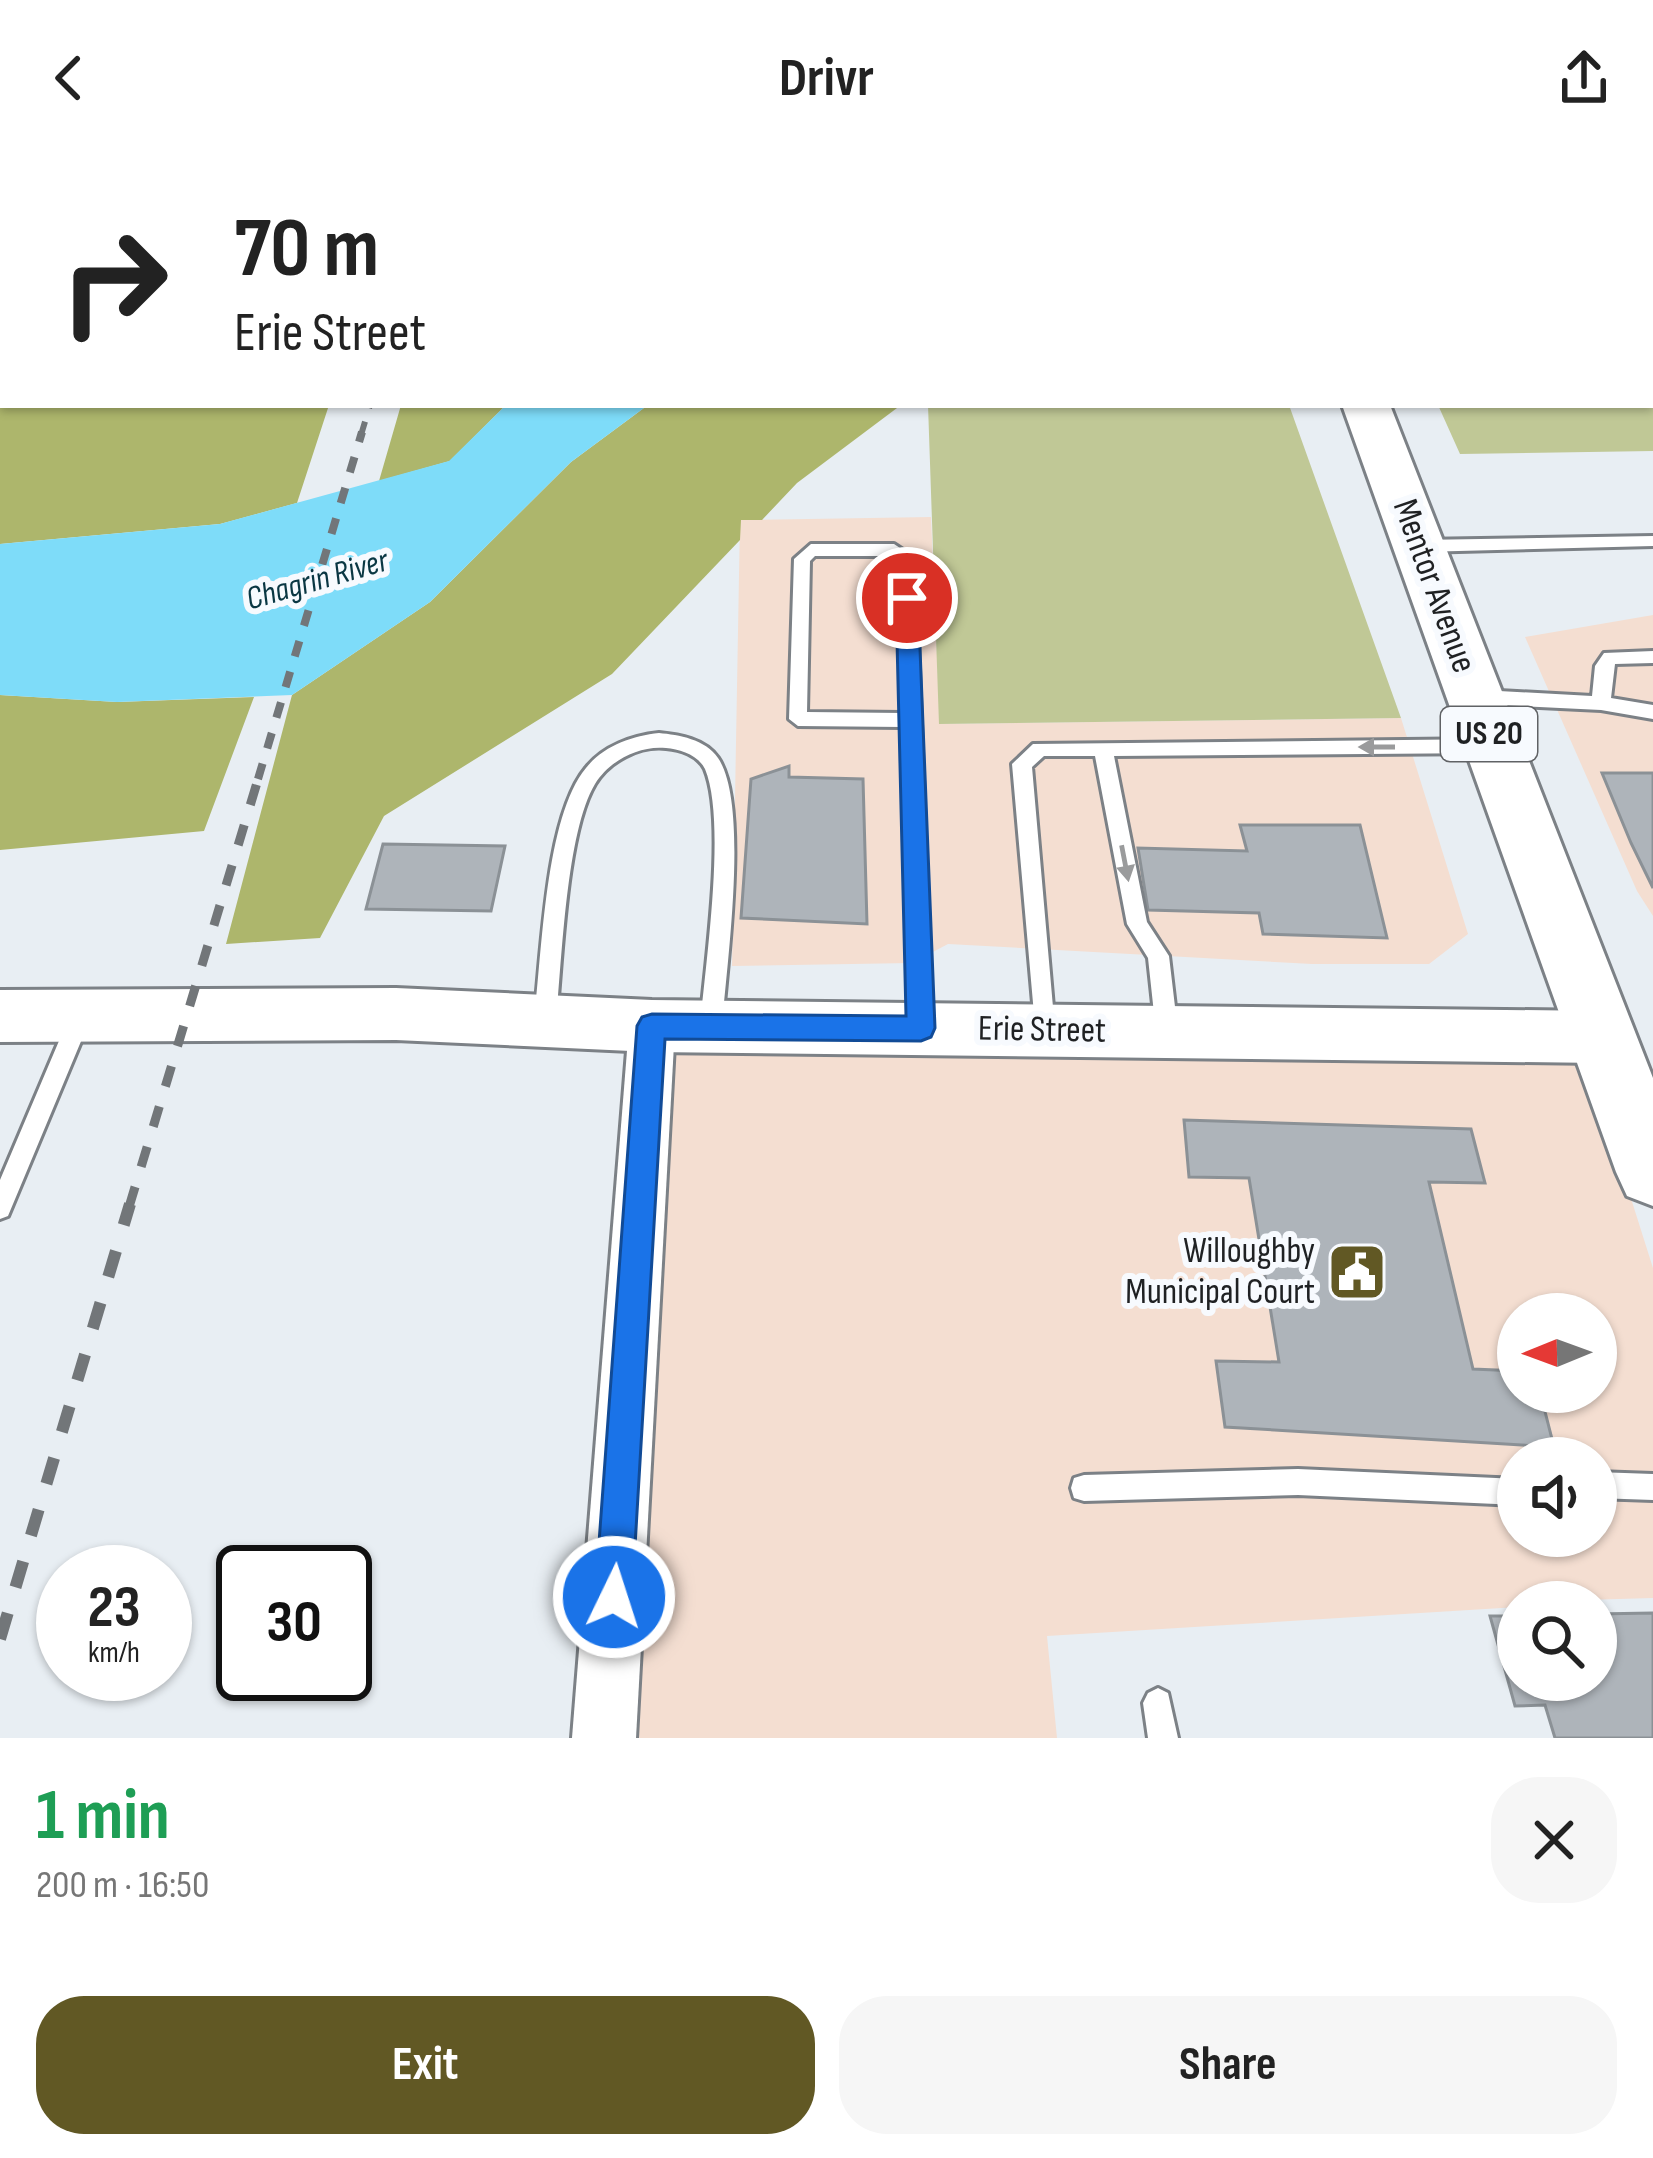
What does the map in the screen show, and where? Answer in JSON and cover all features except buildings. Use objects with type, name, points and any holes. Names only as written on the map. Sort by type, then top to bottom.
[{"type":"main road","name":"Mentor Avenue","points":[[1367,408],[1484,722],[1627,1038],[1653,1172]]},
{"type":"street","name":"Erie Street","points":[[0,1016],[395,1014],[652,1026],[1627,1038]]},
{"type":"street","points":[[604,1738],[652,1026]]},
{"type":"lane","points":[[1420,546],[1653,541]]},
{"type":"lane","points":[[908,721],[798,718],[802,560],[812,550],[894,550],[907,558],[908,721],[921,1028]]},
{"type":"lane","points":[[1601,703],[1604,666],[1610,658],[1653,657]]},
{"type":"lane","points":[[1044,1030],[1022,764],[1040,748],[1103,748],[1484,722],[1601,703],[1653,712]]},
{"type":"lane","points":[[544,1021],[571,826],[587,779],[607,759],[635,743],[665,740],[695,747],[713,765],[722,830],[711,1027]]},
{"type":"lane","points":[[1103,748],[1137,924],[1158,956],[1166,1032]]},
{"type":"lane","points":[[0,1208],[81,1015]]},
{"type":"lane","points":[[1084,1488],[1298,1482],[1497,1491]]},
{"type":"lane","points":[[1617,1486],[1653,1487]]},
{"type":"lane","points":[[1158,1703],[1162,1738]]},
{"type":"shaded area","points":[[931,517],[940,724],[1401,718],[1468,934],[1429,964],[1312,964],[948,944],[912,963],[732,966],[740,520]]},
{"type":"shaded area","points":[[1653,615],[1653,916],[1637,891],[1525,637]]},
{"type":"shaded area","points":[[666,1042],[1584,1050],[1653,1268],[1653,1598],[1617,1599],[1617,1581],[1497,1581],[1497,1608],[1047,1636],[1057,1738],[630,1738]]},
{"type":"green space","points":[[0,408],[328,408],[297,503],[220,524],[0,544]]},
{"type":"green space","points":[[400,408],[503,408],[450,461],[379,481]]},
{"type":"green space","points":[[644,408],[897,408],[797,483],[762,520],[741,520],[740,540],[612,674],[384,816],[320,938],[226,944],[292,695],[430,602],[571,462]]},
{"type":"green space","points":[[928,408],[1290,408],[1401,718],[939,724]]},
{"type":"green space","points":[[1439,408],[1653,408],[1653,451],[1460,454]]},
{"type":"green space","points":[[0,695],[117,702],[254,697],[204,831],[0,850]]},
{"type":"water","name":"Chagrin River","points":[[503,408],[644,408],[571,462],[430,602],[292,695],[117,702],[0,695],[0,544],[220,524],[449,461]]},
{"type":"railway","points":[[361,435],[369,408]]},
{"type":"railway","points":[[258,779],[362,432]]},
{"type":"railway","points":[[129,1207],[259,776]]},
{"type":"railway","points":[[0,1639],[130,1204]]},
{"type":"place","name":"Willoughby Municipal Court","points":[[1357,1272]]},
{"type":"route","points":[[614,1597],[652,1026],[921,1028],[907,598]]}]
